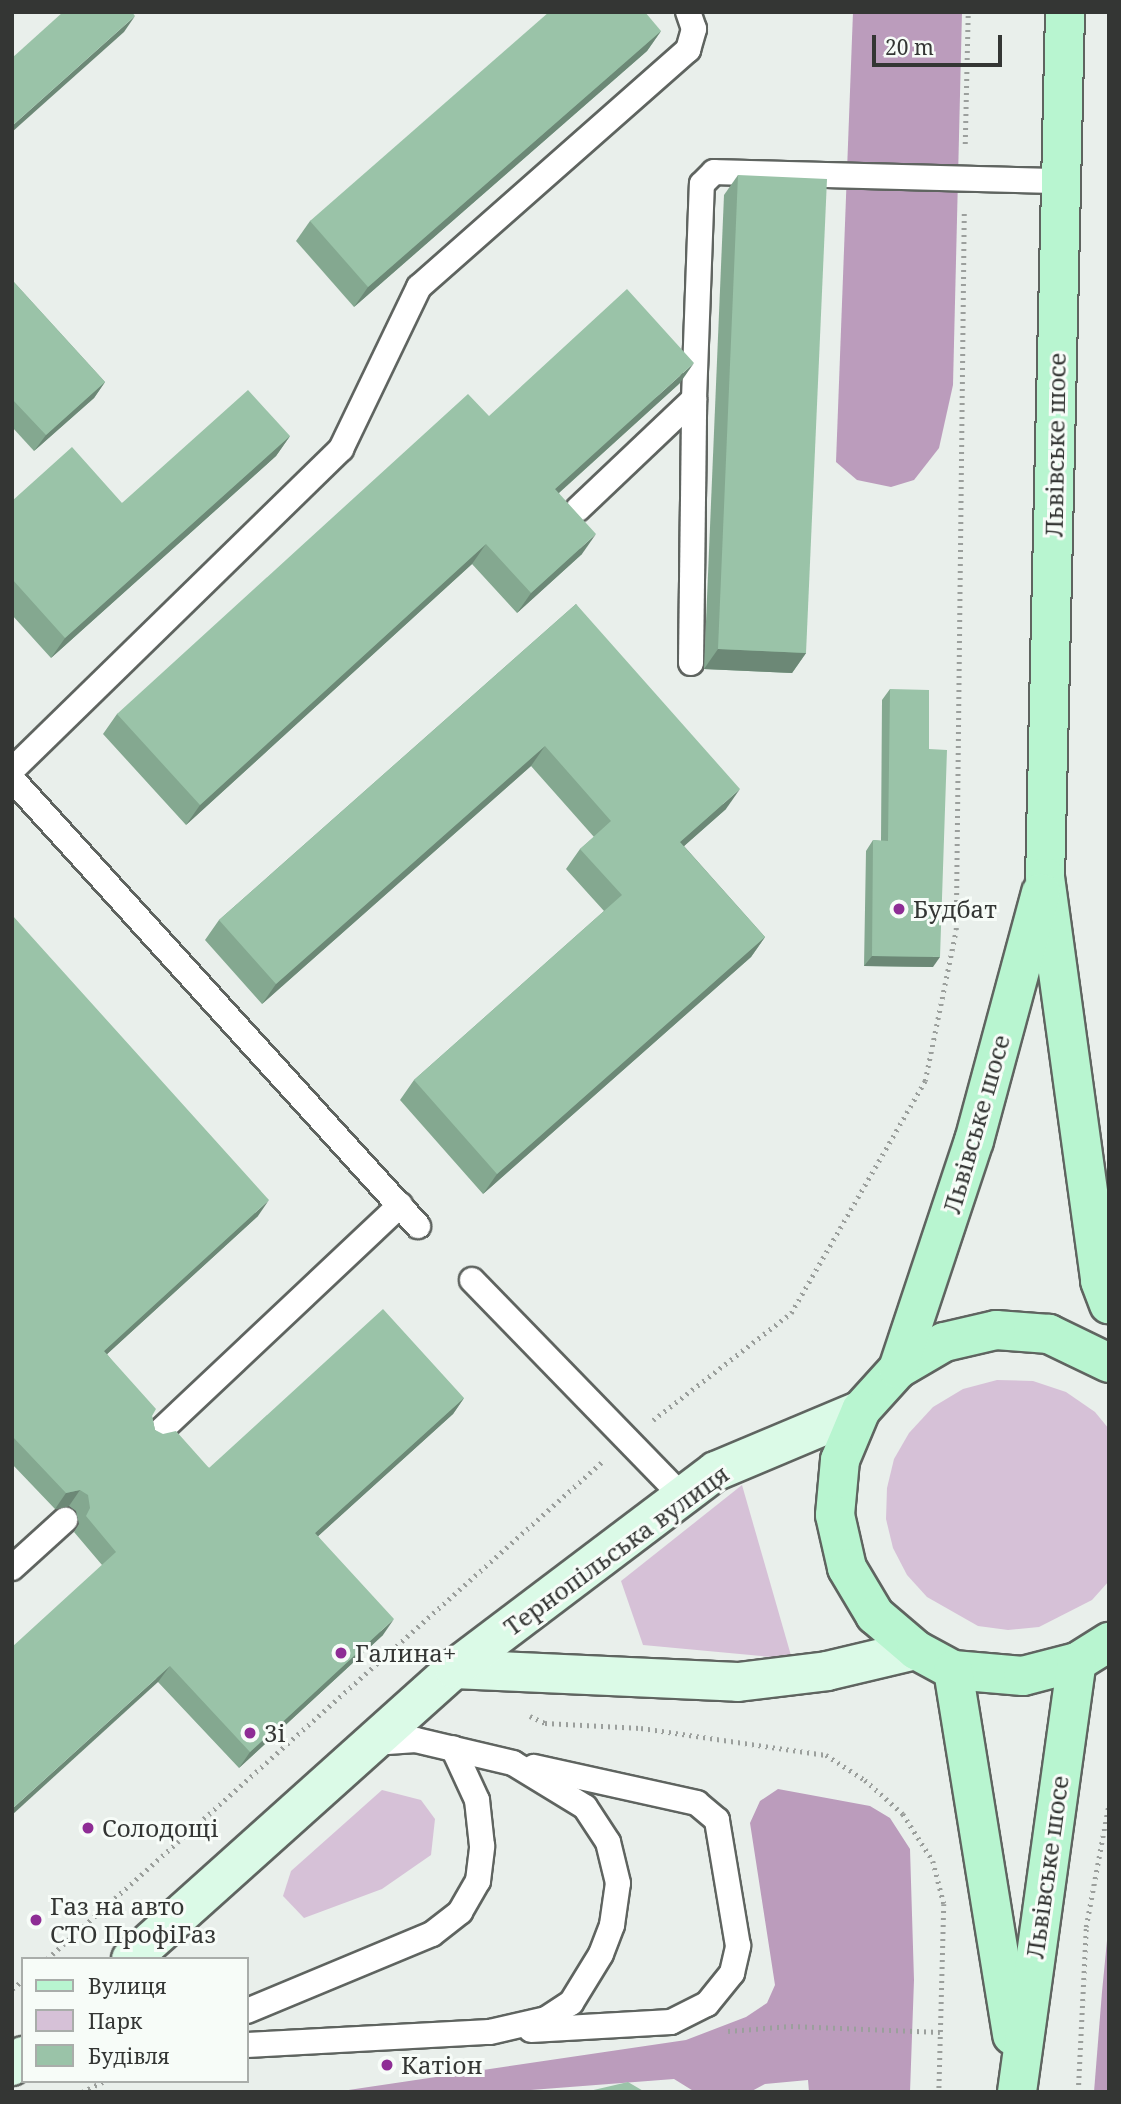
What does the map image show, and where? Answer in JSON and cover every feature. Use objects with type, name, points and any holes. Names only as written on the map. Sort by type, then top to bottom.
[{"type":"main road","name":"Львівське шосе","points":[[1065,12],[1045,877],[1100,1281],[1109,1304]]},
{"type":"main road","name":"Львівське шосе","points":[[898,1369],[974,1141],[1045,877]]},
{"type":"main road","points":[[1109,1363],[1049,1334],[996,1330],[944,1342],[898,1369],[861,1410],[840,1460],[835,1515],[847,1568],[875,1615],[916,1650],[953,1670],[1023,1676],[1077,1662],[1109,1642]]},
{"type":"main road","name":"Тернопільська вулиця","points":[[133,1957],[461,1664],[684,1498],[716,1471],[861,1410]]},
{"type":"main road","name":"Тернопільська вулиця","points":[[461,1664],[738,1682],[827,1671],[916,1650]]},
{"type":"main road","name":"Львівське шосе","points":[[1017,2081],[1077,1662]]},
{"type":"main road","name":"Львівське шосе","points":[[953,1670],[1017,2081]]},
{"type":"lane","points":[[12,770],[341,449],[419,287],[688,50],[694,29],[688,12]]},
{"type":"lane","points":[[691,663],[694,399],[702,184],[714,172],[1061,181]]},
{"type":"lane","points":[[578,509],[694,399]]},
{"type":"lane","points":[[12,779],[418,1226]]},
{"type":"lane","points":[[155,1436],[400,1205]]},
{"type":"lane","points":[[472,1280],[684,1498]]},
{"type":"lane","points":[[12,1568],[65,1520]]},
{"type":"lane","points":[[248,2045],[671,2022],[707,2004],[732,1973],[738,1946],[717,1820],[697,1803],[416,1740],[373,1743]]},
{"type":"lane","points":[[248,2011],[432,1934],[460,1912],[478,1881],[482,1846],[477,1800],[453,1748]]},
{"type":"lane","points":[[490,2032],[546,2019],[571,2003],[601,1954],[612,1924],[618,1883],[608,1842],[585,1807],[513,1763]]},
{"type":"path","points":[[49,1957],[626,1440],[791,1313],[925,1082],[956,930],[968,12]]},
{"type":"path","points":[[427,1619],[461,1664]]},
{"type":"path","points":[[523,1713],[545,1723],[641,1728],[826,1755],[865,1780],[894,1805],[933,1861],[944,1904],[939,2092]]},
{"type":"path","points":[[1078,2092],[1086,1927],[1109,1803]]},
{"type":"path","points":[[82,2092],[101,2083]]},
{"type":"green space","points":[[997,1380],[1033,1381],[1066,1392],[1095,1412],[1109,1429],[1109,1581],[1092,1600],[1039,1627],[1008,1630],[978,1626],[927,1597],[907,1575],[893,1548],[886,1519],[887,1488],[894,1459],[909,1433],[933,1407],[963,1389]]},
{"type":"green space","points":[[742,1485],[792,1659],[643,1645],[621,1581]]},
{"type":"green space","points":[[382,1790],[421,1800],[435,1819],[431,1855],[382,1889],[304,1918],[283,1896],[291,1871]]},
{"type":"shaded area","points":[[853,12],[962,12],[953,385],[939,448],[914,480],[891,487],[857,480],[836,462]]},
{"type":"shaded area","points":[[778,1789],[870,1806],[890,1818],[910,1849],[914,1980],[910,2092],[809,2092],[808,2080],[765,2084],[750,2092],[695,2092],[674,2079],[504,2092],[335,2092],[686,2040],[746,2017],[767,2003],[775,1985],[750,1823],[760,1801]]},
{"type":"shaded area","points":[[1109,1920],[1109,2092],[1094,2092],[1102,1992]]},
{"type":"building","points":[[63,12],[132,12],[135,16],[12,126],[12,58]]},
{"type":"building","points":[[549,12],[645,12],[661,31],[368,287],[310,221]]},
{"type":"building","points":[[738,175],[827,179],[806,653],[718,649]]},
{"type":"building","points":[[12,280],[105,382],[46,435],[12,399]]},
{"type":"building","points":[[627,289],[694,363],[555,489],[596,534],[531,593],[486,544],[200,805],[117,714],[468,394],[489,416]]},
{"type":"building","points":[[248,390],[290,436],[65,638],[12,579],[12,501],[72,447],[122,503]]},
{"type":"building","points":[[576,604],[740,789],[680,842],[765,937],[497,1174],[414,1080],[622,895],[580,849],[611,821],[545,746],[276,984],[219,920]]},
{"type":"building","points":[[890,689],[929,690],[929,749],[947,750],[940,957],[872,956],[873,840],[888,841]]},
{"type":"building","points":[[12,915],[269,1200],[104,1351],[156,1409],[152,1416],[155,1430],[163,1434],[176,1431],[209,1468],[383,1309],[464,1398],[315,1533],[394,1619],[250,1752],[170,1666],[12,1809],[12,1647],[116,1552],[86,1516],[90,1508],[88,1495],[80,1490],[66,1493],[12,1436]]},
{"type":"building","points":[[628,2082],[645,2092],[585,2092]]},
{"type":"place","name":"Будбат","points":[[899,909]]},
{"type":"place","name":"Галина+","points":[[341,1653]]},
{"type":"place","name":"3і","points":[[250,1733]]},
{"type":"place","name":"Солодощі","points":[[88,1828]]},
{"type":"place","name":"Газ на авто СТО ПрофіГаз","points":[[36,1920]]},
{"type":"place","name":"Катіон","points":[[387,2065]]}]
